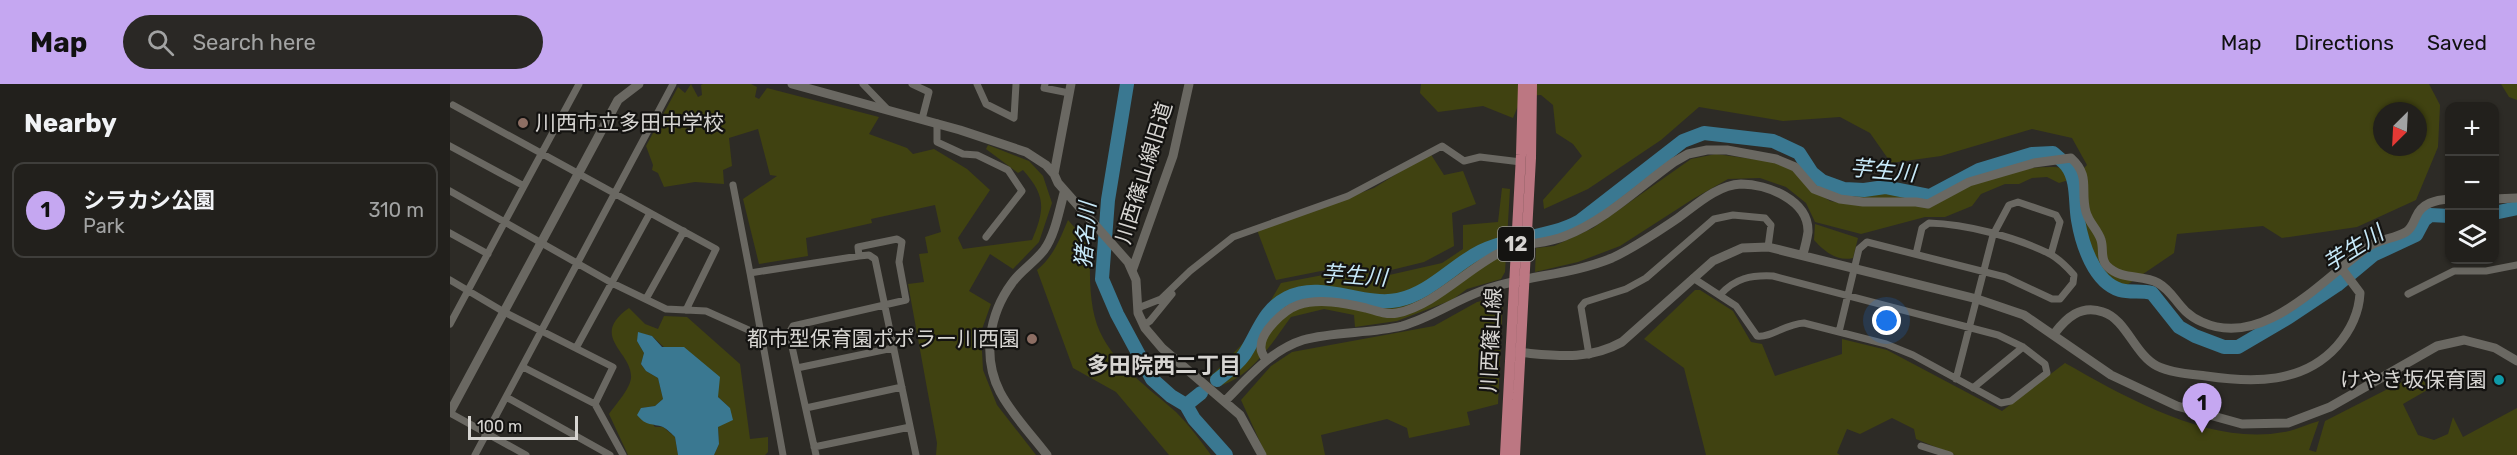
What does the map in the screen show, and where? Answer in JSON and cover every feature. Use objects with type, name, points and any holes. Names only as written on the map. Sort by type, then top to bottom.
[{"type":"main road","name":"川西篠山線","points":[[1522,84],[1524,158]]},
{"type":"main road","name":"川西篠山線","points":[[1515,455],[1516,334],[1524,158],[1532,84]]},
{"type":"main road","name":"川西篠山線","points":[[1505,455],[1516,352]]},
{"type":"street","points":[[450,324],[579,84]]},
{"type":"street","points":[[526,455],[450,413],[618,100],[639,84]]},
{"type":"street","points":[[475,455],[673,84]]},
{"type":"street","points":[[792,84],[937,123],[1026,152],[1046,165],[1054,174],[1064,194],[1128,261],[1136,280],[1138,308],[1144,325],[1162,348],[1240,415],[1262,455]]},
{"type":"street","points":[[863,84],[888,110]]},
{"type":"street","points":[[912,84],[929,92],[922,119]]},
{"type":"street","points":[[977,84],[986,104],[1014,118],[1016,84]]},
{"type":"street","points":[[1045,84],[1044,88],[1070,88],[1054,174]]},
{"type":"street","name":"川西篠山線旧道","points":[[1132,271],[1173,156],[1189,84]]},
{"type":"street","points":[[451,106],[716,249],[686,310]]},
{"type":"street","points":[[937,123],[937,142],[963,154],[977,155],[1008,170],[1022,191],[986,237]]},
{"type":"street","points":[[450,146],[524,186]]},
{"type":"street","points":[[1138,308],[1161,299],[1190,271],[1233,237],[1348,196],[1442,146],[1464,161],[1480,157],[1524,158]]},
{"type":"street","points":[[1266,360],[1260,351],[1267,331],[1280,316],[1296,306],[1316,301],[1353,306],[1381,313],[1395,314],[1409,309],[1437,295],[1462,275],[1499,252],[1508,248],[1547,242],[1589,226],[1666,168],[1688,154],[1707,150],[1727,150],[1776,159],[1795,167],[1814,189],[1840,199],[1863,202],[1916,201],[1928,204],[1969,182],[2034,163],[2066,158],[2074,161],[2085,178],[2086,213],[2100,236],[2103,262],[2117,273],[2160,284],[2180,309],[2204,323],[2235,328],[2260,323],[2295,304],[2343,270],[2375,242],[2408,231],[2424,206],[2445,199]]},
{"type":"street","points":[[1226,401],[1266,360],[1303,340],[1405,325],[1495,286],[1567,273],[1588,266],[1613,257],[1710,195],[1737,184],[1758,184],[1776,190],[1790,199],[1806,220],[1808,232],[1803,254]]},
{"type":"street","points":[[733,185],[783,455]]},
{"type":"street","points":[[450,191],[612,283],[666,309],[719,315],[762,336]]},
{"type":"street","points":[[1047,455],[999,390],[990,360],[989,344],[997,309],[1005,293],[1014,280],[1046,248],[1064,194]]},
{"type":"street","points":[[2499,199],[2517,198]]},
{"type":"street","points":[[1956,379],[1993,235],[2009,206],[2018,202],[2056,215],[2060,222],[2051,254]]},
{"type":"street","points":[[576,348],[650,213]]},
{"type":"street","points":[[1589,355],[1581,307],[1585,302],[1626,289],[1646,278],[1714,219],[1733,215],[1766,218],[1771,225],[1768,247]]},
{"type":"street","points":[[1839,332],[1859,249],[1867,242],[1984,271],[2031,288],[2052,299],[2060,299],[2073,283],[2074,275],[2051,254],[1953,224],[1929,223],[1922,228],[1916,254]]},
{"type":"street","points":[[646,299],[684,231]]},
{"type":"street","points":[[450,233],[488,254]]},
{"type":"street","points":[[859,256],[858,247],[897,238],[902,242],[899,262],[906,300],[793,326],[789,333],[815,451],[910,427]]},
{"type":"street","points":[[1516,352],[1589,355],[1605,352],[1622,342],[1693,278],[1723,255],[1742,248],[1768,247],[1977,299],[2024,315],[2111,375],[2177,406],[2242,424],[2288,423],[2330,407],[2437,346],[2464,340],[2495,348],[2517,362]]},
{"type":"street","points":[[750,273],[859,256],[869,255],[874,259],[915,455]]},
{"type":"street","points":[[2408,294],[2454,272],[2486,271],[2517,265]]},
{"type":"street","points":[[2054,334],[2067,317],[2086,310],[2104,312],[2116,321],[2148,360],[2159,367],[2237,380],[2287,377],[2315,366],[2346,335],[2360,302],[2360,293],[2343,270]]},
{"type":"street","points":[[1144,325],[1150,321],[1190,271]]},
{"type":"street","points":[[1693,278],[1736,306],[1757,336],[1766,338],[1792,324],[1804,323],[1886,344],[1913,355],[2001,403],[2011,401],[2048,373],[2045,364],[2023,347],[1998,335],[1971,326],[1773,276],[1757,275],[1741,278],[1729,285],[1720,295]]},
{"type":"street","points":[[450,280],[504,312],[614,367],[595,404]]},
{"type":"street","points":[[1972,387],[2023,347]]},
{"type":"street","points":[[797,368],[893,348]]},
{"type":"street","points":[[523,367],[595,404],[623,455]]},
{"type":"street","points":[[806,408],[902,387]]},
{"type":"street","points":[[506,398],[610,455]]},
{"type":"street","points":[[1921,446],[1950,455]]},
{"type":"shaded area","points":[[691,84],[698,97],[702,95],[701,85],[703,84],[751,84],[757,87],[755,97],[759,99],[767,88],[879,117],[869,134],[907,148],[913,154],[934,149],[967,169],[990,190],[958,238],[963,249],[1032,240],[1039,220],[1041,203],[1031,179],[1023,170],[1018,173],[986,149],[988,145],[1029,161],[1043,176],[1052,203],[1039,242],[1013,269],[990,254],[969,291],[991,304],[981,332],[983,370],[997,405],[1036,455],[936,455],[937,443],[908,284],[924,282],[919,254],[928,253],[925,237],[941,232],[935,205],[871,219],[872,223],[806,238],[808,256],[759,264],[743,199],[777,176],[770,175],[758,129],[729,138],[732,166],[723,170],[724,184],[695,182],[664,187],[658,173],[652,170],[653,165],[646,146],[678,87],[685,93]]},
{"type":"shaded area","points":[[1421,84],[2429,84],[2440,105],[2438,147],[2416,200],[2357,227],[2282,238],[2263,226],[2177,234],[2174,253],[2121,289],[2088,253],[2082,221],[2071,211],[2075,178],[2059,183],[2047,177],[2032,178],[2019,184],[2005,184],[1981,194],[1972,206],[1945,217],[1925,217],[1861,234],[1815,222],[1806,203],[1786,187],[1760,178],[1728,179],[1620,246],[1578,262],[1535,272],[1536,248],[1554,246],[1593,228],[1691,159],[1716,154],[1774,162],[1791,169],[1813,190],[1830,201],[1846,204],[1860,195],[1888,191],[1916,195],[1930,203],[1975,183],[2006,173],[2054,167],[2080,172],[2087,165],[2072,138],[2032,129],[1941,156],[1891,163],[1870,133],[1840,117],[1783,121],[1699,107],[1661,140],[1588,189],[1544,209],[1543,200],[1582,156],[1573,144],[1556,133],[1553,105],[1541,95],[1522,96],[1513,118],[1483,106],[1438,112],[1420,93]]},
{"type":"shaded area","points":[[2501,84],[2517,84],[2517,100],[2509,97]]},
{"type":"shaded area","points":[[1430,153],[1444,175],[1463,171],[1476,204],[1452,213],[1454,246],[1424,262],[1375,274],[1356,264],[1276,280],[1257,230],[1374,188]]},
{"type":"shaded area","points":[[1502,188],[1510,189],[1505,272],[1501,279],[1467,289],[1452,300],[1397,321],[1355,327],[1354,315],[1324,309],[1291,317],[1261,357],[1242,374],[1220,386],[1210,377],[1250,336],[1281,283],[1360,268],[1376,278],[1442,263],[1463,249],[1463,225],[1498,222]]},
{"type":"shaded area","points":[[1068,220],[1090,245],[1093,311],[1107,344],[1134,376],[1181,417],[1211,455],[1169,455],[1116,392],[1073,368],[1037,270],[1052,253]]},
{"type":"shaded area","points":[[1815,224],[1858,238],[1853,258],[1836,257],[1822,248],[1814,240]]},
{"type":"shaded area","points":[[1695,290],[1700,290],[1733,311],[1751,342],[1762,344],[1775,376],[1842,354],[1842,339],[1887,350],[2002,411],[2065,363],[2142,404],[2199,426],[2227,432],[2256,434],[2284,432],[2319,421],[2309,450],[2316,452],[2325,421],[2419,373],[2429,389],[2403,404],[2418,435],[2434,440],[2448,434],[2453,417],[2463,437],[2517,408],[2517,455],[1955,455],[1916,439],[1914,429],[1892,418],[1860,434],[1847,429],[1837,453],[1840,455],[1706,455],[1684,368],[1644,339]]},
{"type":"shaded area","points":[[1503,296],[1498,404],[1467,412],[1470,425],[1409,438],[1407,428],[1387,419],[1321,435],[1325,455],[1266,455],[1241,400],[1271,366],[1292,352],[1434,326],[1477,302]]},
{"type":"shaded area","points":[[629,308],[645,324],[658,329],[664,316],[687,317],[740,364],[750,439],[768,437],[768,452],[765,455],[714,455],[719,444],[718,427],[730,408],[652,336],[639,333],[637,341],[644,353],[641,364],[646,371],[658,378],[663,399],[655,406],[641,408],[655,427],[663,427],[675,437],[678,455],[628,455],[609,414],[625,392],[631,378],[626,360],[612,336],[612,328],[617,318]]},
{"type":"water","points":[[638,332],[652,336],[662,347],[684,347],[720,377],[718,397],[730,408],[733,420],[718,427],[719,444],[714,455],[678,455],[675,437],[672,434],[663,427],[647,423],[637,415],[641,408],[655,406],[663,399],[658,378],[646,371],[641,364],[644,353],[637,341]]},
{"type":"waterway","name":"猪名川","points":[[1127,84],[1108,200],[1102,279],[1117,314],[1152,379],[1171,396],[1186,405],[1194,419],[1226,455]]},
{"type":"waterway","name":"芋生川","points":[[1217,380],[1241,359],[1272,309],[1287,298],[1300,293],[1314,292],[1384,301],[1409,297],[1489,248],[1555,231],[1580,221],[1683,141],[1704,133],[1773,141],[1799,153],[1812,173],[1822,181],[1844,189],[1864,190],[1885,187],[1930,196],[1979,170],[2032,154],[2053,153],[2071,172],[2075,185],[2078,220],[2086,251],[2096,271],[2103,279],[2120,290],[2152,293],[2179,327],[2224,347],[2238,347],[2289,317],[2337,285],[2373,255],[2416,235],[2424,220],[2430,215],[2445,216]]},
{"type":"waterway","name":"芋生川","points":[[2499,212],[2517,208]]},
{"type":"waterway","name":"芋生川","points":[[1186,405],[1201,393]]},
{"type":"place","name":"川西市立多田中学校","points":[[523,123]]},
{"type":"place","name":"都市型保育園ポポラー川西園","points":[[1032,339]]},
{"type":"place","name":"けやき坂保育園","points":[[2499,380]]},
{"type":"place","name":"シラカシ公園","points":[[2202,433]]},
{"type":"district","name":"多田院西二丁目","points":[[1164,365]]}]
